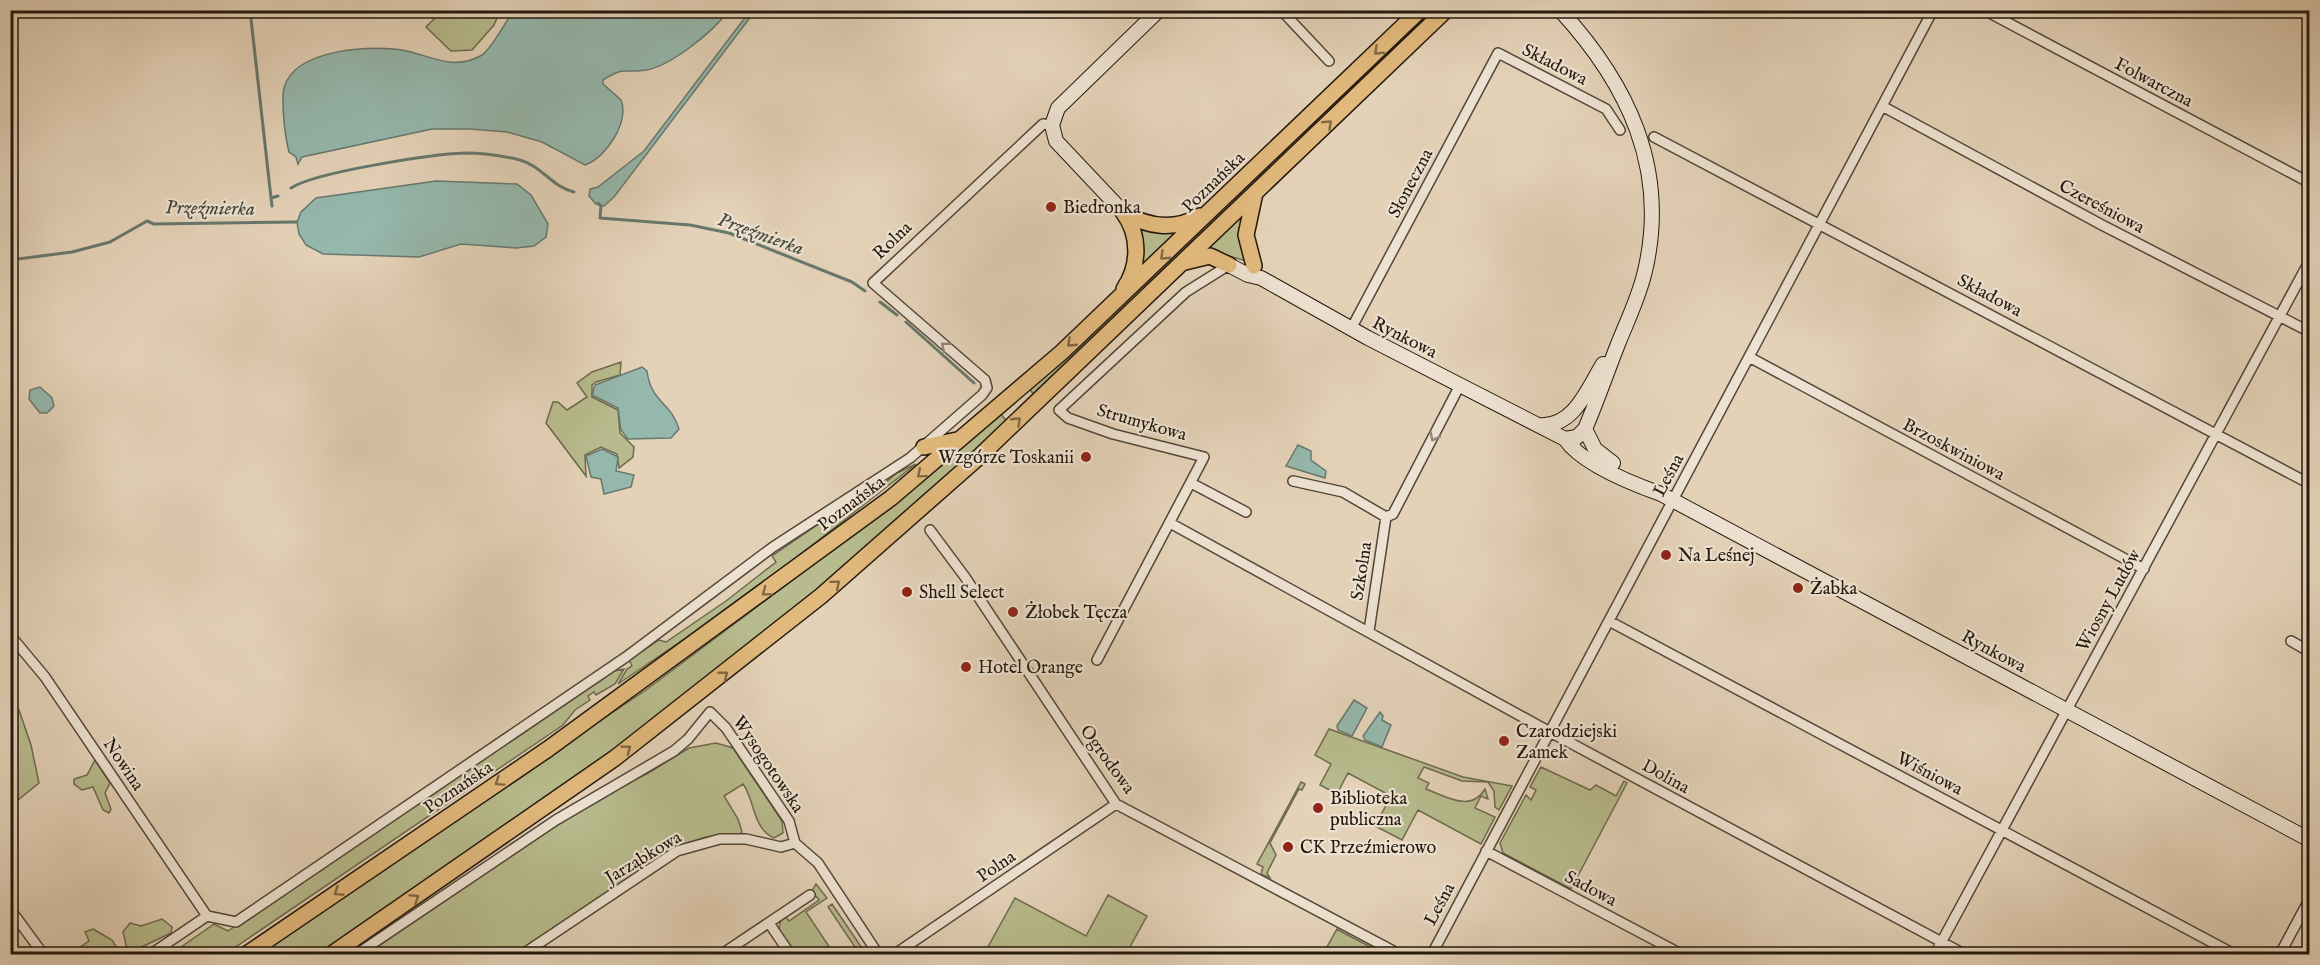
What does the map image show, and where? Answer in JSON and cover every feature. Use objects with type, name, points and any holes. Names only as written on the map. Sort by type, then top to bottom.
[{"type":"main road","name":"Poznańska","points":[[247,954],[548,749],[891,498],[970,432],[1114,303],[1420,10]]},
{"type":"main road","name":"Poznańska","points":[[332,954],[606,765],[766,641],[956,478],[1446,10]]},
{"type":"main road","points":[[1255,193],[1246,236],[1257,272]]},
{"type":"main road","points":[[1123,212],[1146,223],[1172,226],[1195,219],[1222,201]]},
{"type":"main road","points":[[1114,303],[1130,279],[1136,261],[1133,233],[1123,212]]},
{"type":"main road","points":[[1182,263],[1208,256],[1229,265]]},
{"type":"main road","points":[[924,447],[950,442],[970,432]]},
{"type":"street","points":[[1123,212],[1056,141],[1052,125],[1058,108],[1159,10]]},
{"type":"street","points":[[1281,10],[1329,61]]},
{"type":"street","points":[[1560,10],[1597,53],[1618,85],[1638,132],[1648,172],[1651,215],[1648,257],[1636,301],[1585,429],[1577,437],[1565,439],[1575,410]]},
{"type":"street","name":"Leśna","points":[[1432,954],[1609,621],[1667,497],[1749,357],[1933,10]]},
{"type":"street","name":"Folwarczna","points":[[1984,10],[2310,183]]},
{"type":"street","name":"Składowa","points":[[1498,53],[1606,109],[1620,130]]},
{"type":"street","name":"Słoneczna","points":[[1351,329],[1498,53]]},
{"type":"street","name":"Czereśniowa","points":[[1881,106],[2102,225],[2310,332]]},
{"type":"street","name":"Rolna","points":[[987,385],[983,378],[873,283],[1023,141],[1043,124],[1052,125]]},
{"type":"street","name":"Składowa","points":[[1654,137],[2310,484]]},
{"type":"street","name":"Wiosny Ludów","points":[[1935,954],[2310,260]]},
{"type":"street","name":"Rynkowa","points":[[1229,265],[1248,276],[1257,272],[1351,329],[1613,463],[1667,497]]},
{"type":"street","name":"Strumykowa","points":[[1191,483],[1204,457],[1113,434],[1068,418],[1059,410],[1186,292],[1229,265]]},
{"type":"street","points":[[1535,424],[1553,424],[1566,419],[1575,410],[1618,342]]},
{"type":"street","name":"Brzoskwiniowa","points":[[1749,357],[2144,569]]},
{"type":"street","name":"Poznańska","points":[[207,916],[236,922],[626,657],[773,547],[924,447],[982,395],[987,385]]},
{"type":"street","points":[[1293,481],[1343,492],[1386,517],[1393,514],[1460,385]]},
{"type":"street","points":[[1585,429],[1593,446],[1613,463]]},
{"type":"street","name":"Rynkowa","points":[[1565,439],[1581,456],[1667,497],[2310,840]]},
{"type":"street","points":[[1097,660],[1191,483],[1246,512]]},
{"type":"street","name":"Szkolna","points":[[1369,631],[1386,517]]},
{"type":"street","name":"Dolina","points":[[1170,523],[1369,631],[1389,645],[1964,954]]},
{"type":"street","name":"Ogrodowa","points":[[930,530],[965,577],[1116,804],[1399,954]]},
{"type":"street","name":"Wiśniowa","points":[[1609,621],[2234,954]]},
{"type":"street","name":"Nowina","points":[[10,635],[45,677],[207,916]]},
{"type":"street","points":[[2291,641],[2310,652]]},
{"type":"street","name":"Wysogotowska","points":[[357,954],[556,820],[674,751],[710,712],[726,728],[789,821],[795,843],[818,864],[878,954]]},
{"type":"street","name":"Polna","points":[[895,954],[1116,804]]},
{"type":"street","name":"Jarząbkowa","points":[[523,954],[677,851],[720,839],[746,839],[782,847],[795,843]]},
{"type":"street","name":"Sadowa","points":[[1486,851],[1681,954]]},
{"type":"street","points":[[722,954],[810,895]]},
{"type":"street","points":[[2280,954],[2310,898]]},
{"type":"street","points":[[10,909],[42,954]]},
{"type":"street","points":[[151,954],[207,916]]},
{"type":"street","points":[[769,923],[790,954]]},
{"type":"green space","points":[[442,11],[500,11],[494,25],[472,50],[451,51],[426,27]]},
{"type":"green space","points":[[1427,11],[1438,11],[1034,395],[1029,388]]},
{"type":"green space","points":[[1243,213],[1240,236],[1246,261],[1205,249]]},
{"type":"green space","points":[[1138,227],[1181,230],[1141,270]]},
{"type":"green space","points":[[621,362],[620,375],[592,385],[592,397],[618,410],[620,433],[634,447],[633,457],[619,468],[617,454],[601,447],[585,455],[586,476],[546,423],[553,402],[558,402],[567,410],[587,397],[577,383],[592,372]]},
{"type":"green space","points":[[1000,413],[1008,423],[867,551],[649,725],[466,857],[322,954],[252,954],[646,690],[830,552]]},
{"type":"green space","points":[[916,464],[742,600],[618,684],[627,669],[632,666],[629,660],[659,640],[666,642],[726,601],[776,562],[772,556],[867,491],[875,491],[897,473]]},
{"type":"green space","points":[[624,669],[615,684],[596,695],[594,692],[588,696],[590,700],[575,710],[563,725],[237,946],[220,954],[171,954],[214,924],[228,931],[609,672]]},
{"type":"green space","points":[[19,710],[31,745],[39,783],[18,800],[11,800],[11,711]]},
{"type":"green space","points":[[1329,729],[1463,777],[1512,786],[1499,810],[1495,807],[1494,791],[1488,782],[1462,781],[1424,767],[1418,778],[1429,783],[1426,789],[1457,801],[1473,800],[1485,789],[1488,799],[1481,796],[1475,808],[1495,817],[1481,844],[1418,810],[1402,840],[1375,826],[1391,796],[1348,773],[1337,794],[1320,785],[1331,764],[1315,755]]},
{"type":"green space","points":[[716,743],[733,748],[782,821],[783,833],[774,838],[762,828],[743,784],[724,796],[738,819],[742,832],[740,834],[706,837],[675,847],[516,954],[367,954],[585,806],[650,772],[689,748]]},
{"type":"green space","points":[[95,760],[110,783],[105,793],[111,809],[109,813],[103,810],[93,787],[82,790],[74,784],[74,779],[87,775]]},
{"type":"green space","points":[[1541,767],[1590,790],[1596,785],[1616,796],[1624,781],[1627,783],[1571,889],[1503,853],[1500,843],[1526,795],[1531,800],[1536,790],[1530,787]]},
{"type":"green space","points":[[1301,782],[1305,784],[1302,790],[1299,789],[1270,843],[1276,855],[1267,873],[1270,878],[1261,874],[1263,867],[1257,864]]},
{"type":"green space","points":[[816,884],[827,898],[806,912],[834,954],[794,954],[781,935],[779,925],[785,916],[789,921],[819,900],[812,891]]},
{"type":"green space","points":[[1108,895],[1147,916],[1126,954],[984,954],[1015,898],[1086,936]]},
{"type":"green space","points":[[832,904],[866,954],[844,954],[855,947],[828,907]]},
{"type":"green space","points":[[162,919],[172,927],[171,933],[133,951],[126,945],[123,932],[130,923],[141,926]]},
{"type":"green space","points":[[93,929],[112,940],[121,954],[70,954],[89,941],[85,932]]},
{"type":"green space","points":[[1337,929],[1342,932],[1384,954],[1323,954]]},
{"type":"water","points":[[514,10],[728,11],[702,37],[667,62],[646,70],[621,71],[603,80],[603,84],[621,100],[622,118],[608,147],[601,155],[585,165],[542,142],[507,132],[470,129],[432,129],[302,157],[298,164],[296,157],[289,152],[284,120],[284,88],[291,75],[303,64],[338,52],[376,48],[407,51],[444,61],[472,60],[482,55],[490,46]]},
{"type":"water","points":[[750,11],[755,11],[614,197],[604,206],[596,204],[589,196],[590,189],[598,187],[644,151]]},
{"type":"water","points":[[436,181],[517,184],[531,195],[548,224],[546,237],[534,246],[516,248],[461,244],[419,257],[323,254],[306,245],[299,234],[297,222],[301,212],[316,198]]},
{"type":"water","points":[[642,367],[647,371],[653,390],[671,413],[679,429],[671,438],[628,439],[621,430],[618,408],[592,395],[595,385]]},
{"type":"water","points":[[40,387],[52,398],[54,406],[47,413],[40,413],[29,399],[30,390]]},
{"type":"water","points":[[1298,445],[1311,451],[1311,460],[1326,471],[1325,478],[1286,466]]},
{"type":"water","points":[[602,449],[618,457],[616,471],[634,475],[631,487],[604,494],[601,479],[591,477],[586,456]]},
{"type":"water","points":[[1354,700],[1367,708],[1352,736],[1338,730],[1337,726]]},
{"type":"water","points":[[1380,712],[1383,716],[1382,720],[1391,725],[1382,747],[1365,740],[1363,736]]},
{"type":"waterway","points":[[250,10],[271,198]]},
{"type":"waterway","name":"Przeźmierka","points":[[291,188],[304,182],[348,170],[403,160],[465,153],[520,160],[535,167],[559,186],[574,192]]},
{"type":"waterway","name":"Przeźmierka","points":[[272,206],[271,198],[278,196]]},
{"type":"waterway","name":"Przeźmierka","points":[[598,203],[601,206],[600,218],[690,225],[729,233],[852,282],[865,291]]},
{"type":"waterway","name":"Przeźmierka","points":[[10,260],[72,252],[110,242],[147,221],[154,224],[297,222]]},
{"type":"waterway","name":"Przeźmierka","points":[[880,302],[897,315]]},
{"type":"waterway","name":"Przeźmierka","points":[[906,322],[974,383]]},
{"type":"place","name":"Biedronka","points":[[1051,207]]},
{"type":"place","name":"Wzgórze Toskanii","points":[[1086,457]]},
{"type":"place","name":"Na Leśnej","points":[[1666,555]]},
{"type":"place","name":"Żabka","points":[[1798,588]]},
{"type":"place","name":"Shell Select","points":[[907,592]]},
{"type":"place","name":"Żłobek Tęcza","points":[[1013,612]]},
{"type":"place","name":"Hotel Orange","points":[[966,667]]},
{"type":"place","name":"Czarodziejski Zamek","points":[[1504,741]]},
{"type":"place","name":"Biblioteka publiczna","points":[[1318,808]]},
{"type":"place","name":"CK Przeźmierowo","points":[[1288,847]]}]
